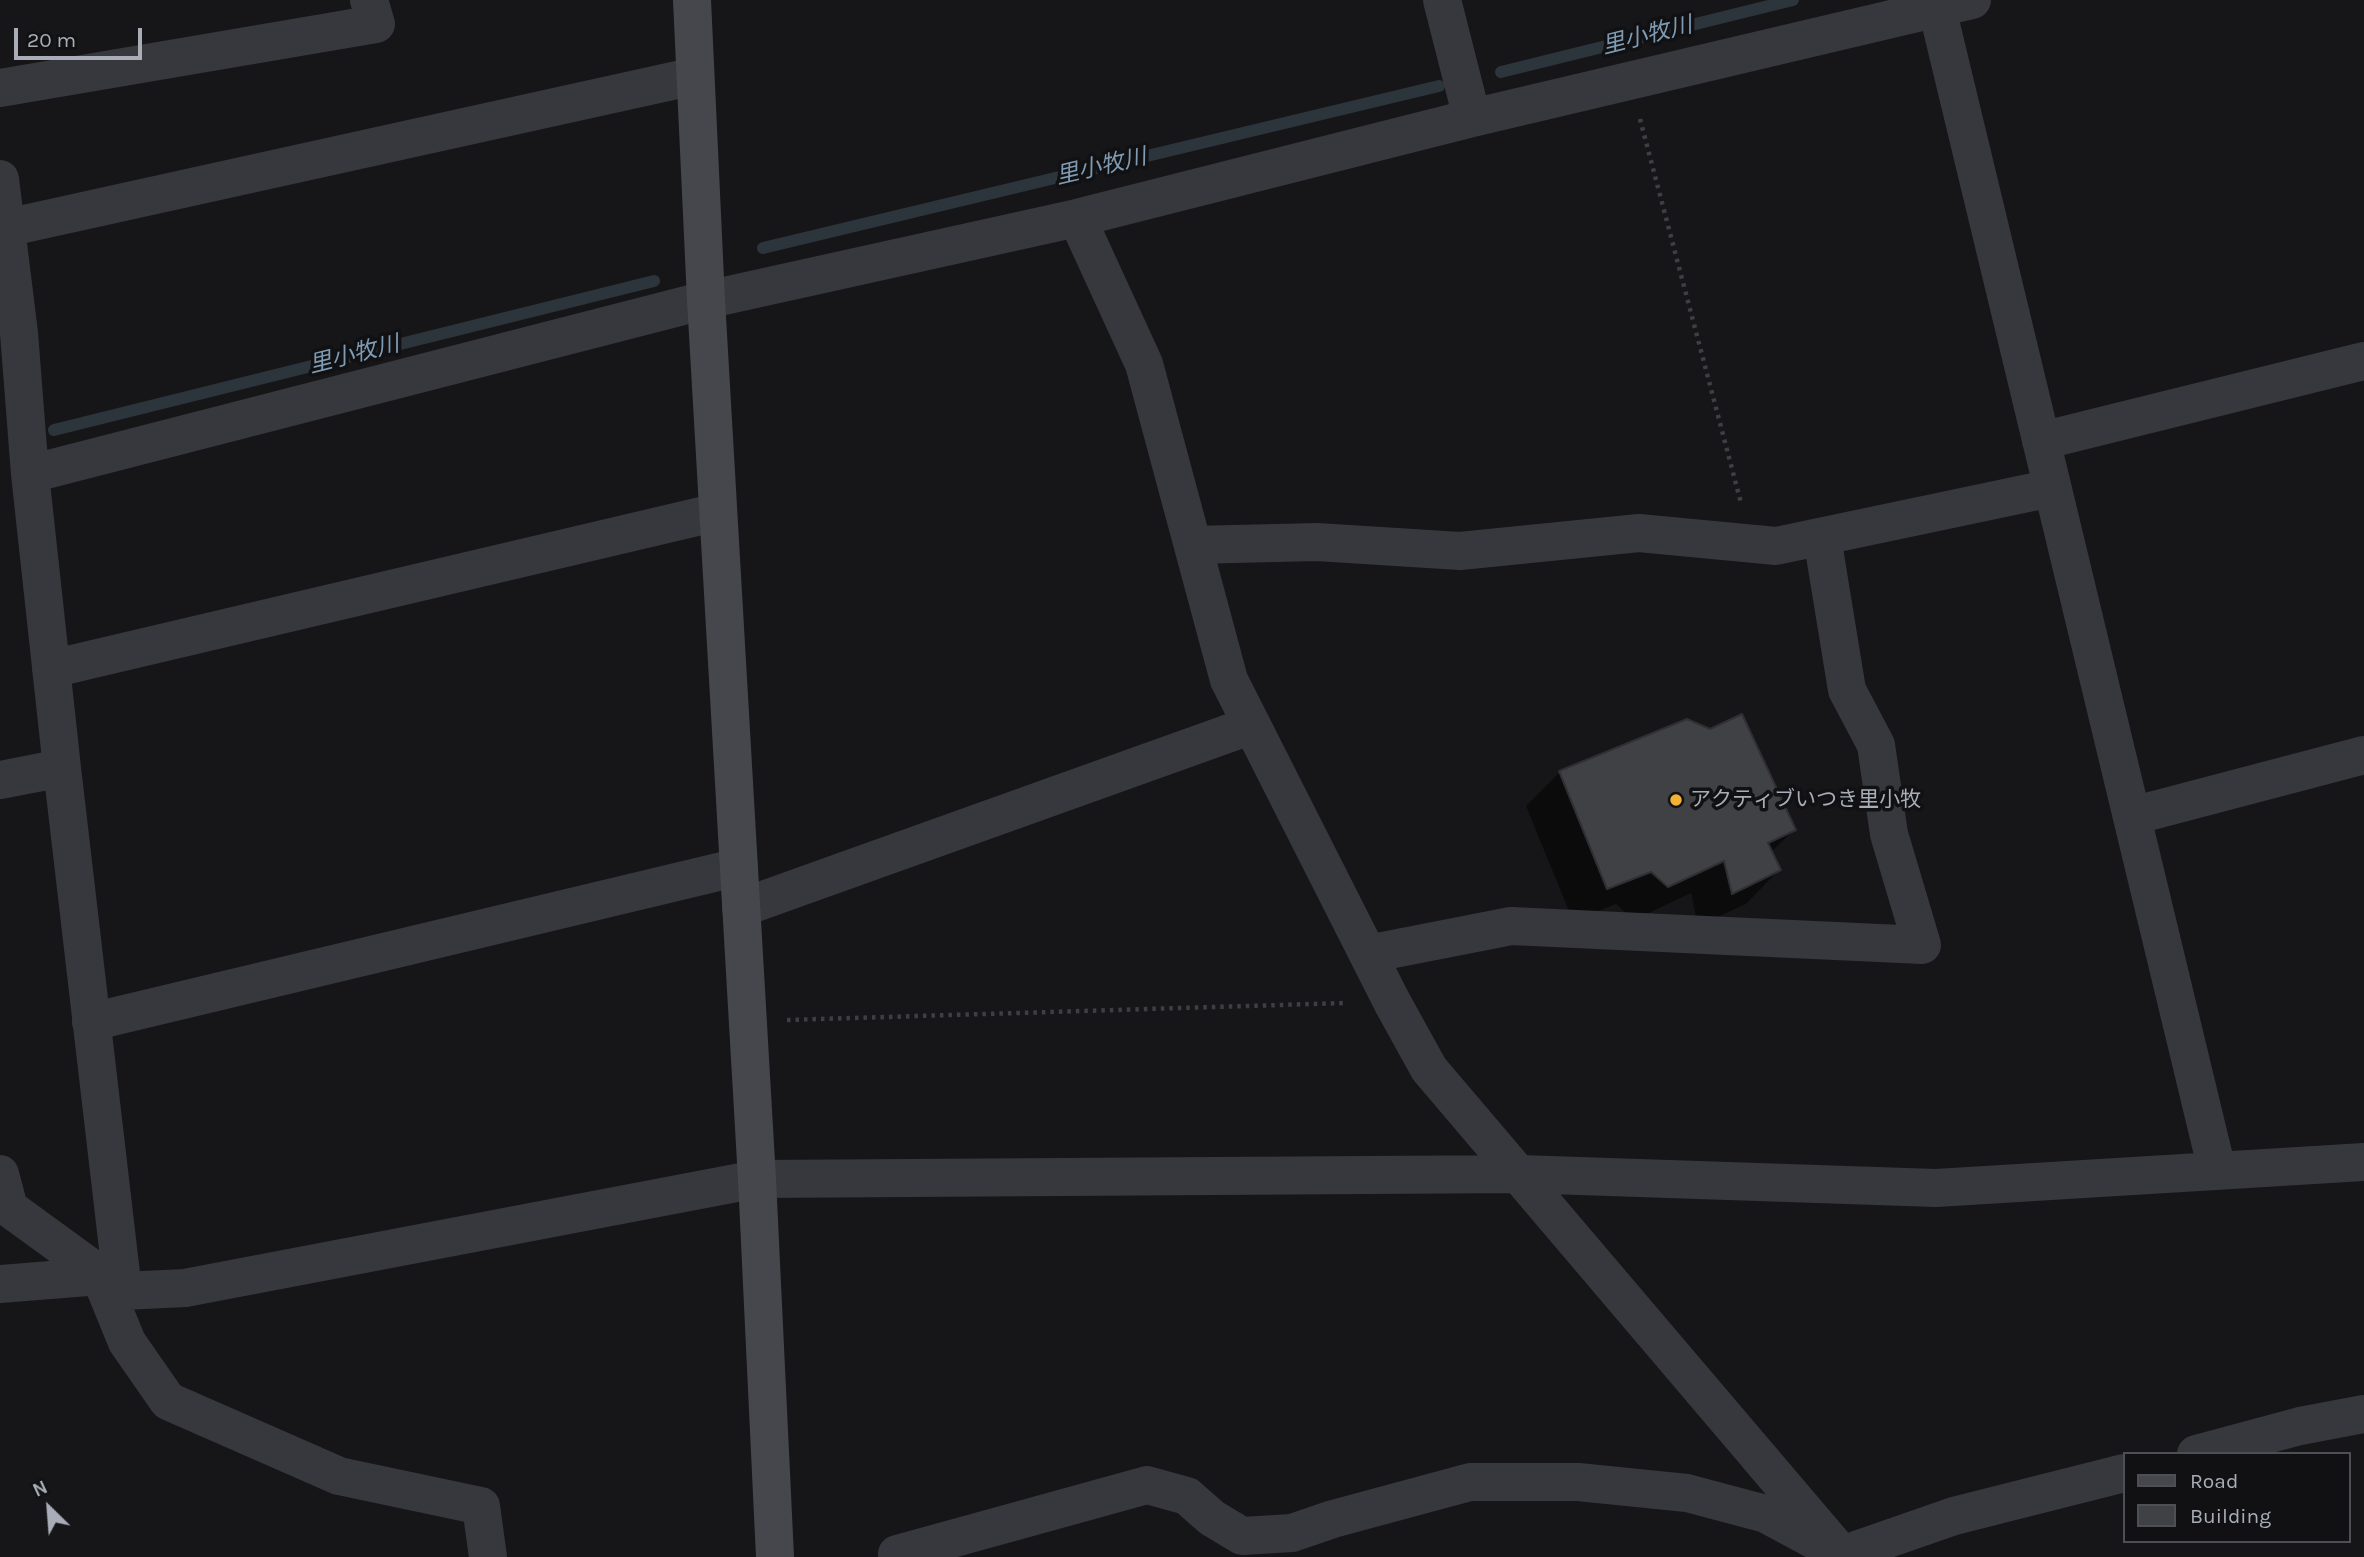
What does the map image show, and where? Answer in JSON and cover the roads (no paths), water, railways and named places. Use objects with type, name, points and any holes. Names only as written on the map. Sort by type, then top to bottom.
[{"type":"street","points":[[0,88],[376,24],[369,0]]},
{"type":"street","points":[[692,0],[706,300],[757,1179],[775,1557]]},
{"type":"street","points":[[1442,0],[1472,118]]},
{"type":"street","points":[[30,474],[706,300],[1077,218],[1472,118],[1948,3],[2040,441],[2217,1170]]},
{"type":"street","points":[[6,228],[695,76]]},
{"type":"street","points":[[0,179],[6,228],[6,287],[19,333],[30,474],[91,1022],[112,1284],[127,1342],[168,1401],[339,1476],[481,1506],[488,1557]]},
{"type":"street","points":[[1077,218],[1144,364],[1229,680],[1392,1002],[1429,1069],[1843,1556]]},
{"type":"street","points":[[2040,441],[2364,361]]},
{"type":"street","points":[[1193,545],[1317,542],[1460,551],[1639,533],[1776,546],[2052,488]]},
{"type":"street","points":[[51,669],[718,512]]},
{"type":"street","points":[[1368,954],[1511,926],[1922,945],[1889,834],[1876,745],[1847,690],[1822,537]]},
{"type":"street","points":[[741,908],[1252,725]]},
{"type":"street","points":[[2132,816],[2364,755]]},
{"type":"street","points":[[0,780],[62,768]]},
{"type":"street","points":[[91,1022],[739,867]]},
{"type":"street","points":[[0,1284],[112,1284],[186,1288],[757,1179],[1520,1174],[1936,1188],[2364,1162]]},
{"type":"street","points":[[0,1174],[9,1208],[112,1284]]},
{"type":"street","points":[[2203,1452],[2300,1426],[2364,1414]]},
{"type":"street","points":[[897,1554],[1147,1485],[1187,1496],[1212,1518],[1242,1536],[1292,1533],[1470,1482],[1578,1482],[1687,1493],[1766,1514],[1843,1556],[1954,1516],[2122,1474]]},
{"type":"waterway","name":"里小牧川","points":[[1501,72],[1793,0]]},
{"type":"waterway","name":"里小牧川","points":[[763,248],[1439,86]]},
{"type":"waterway","name":"里小牧川","points":[[54,430],[654,281]]},
{"type":"place","name":"アクティブいつき里小牧","points":[[1676,800]]}]
